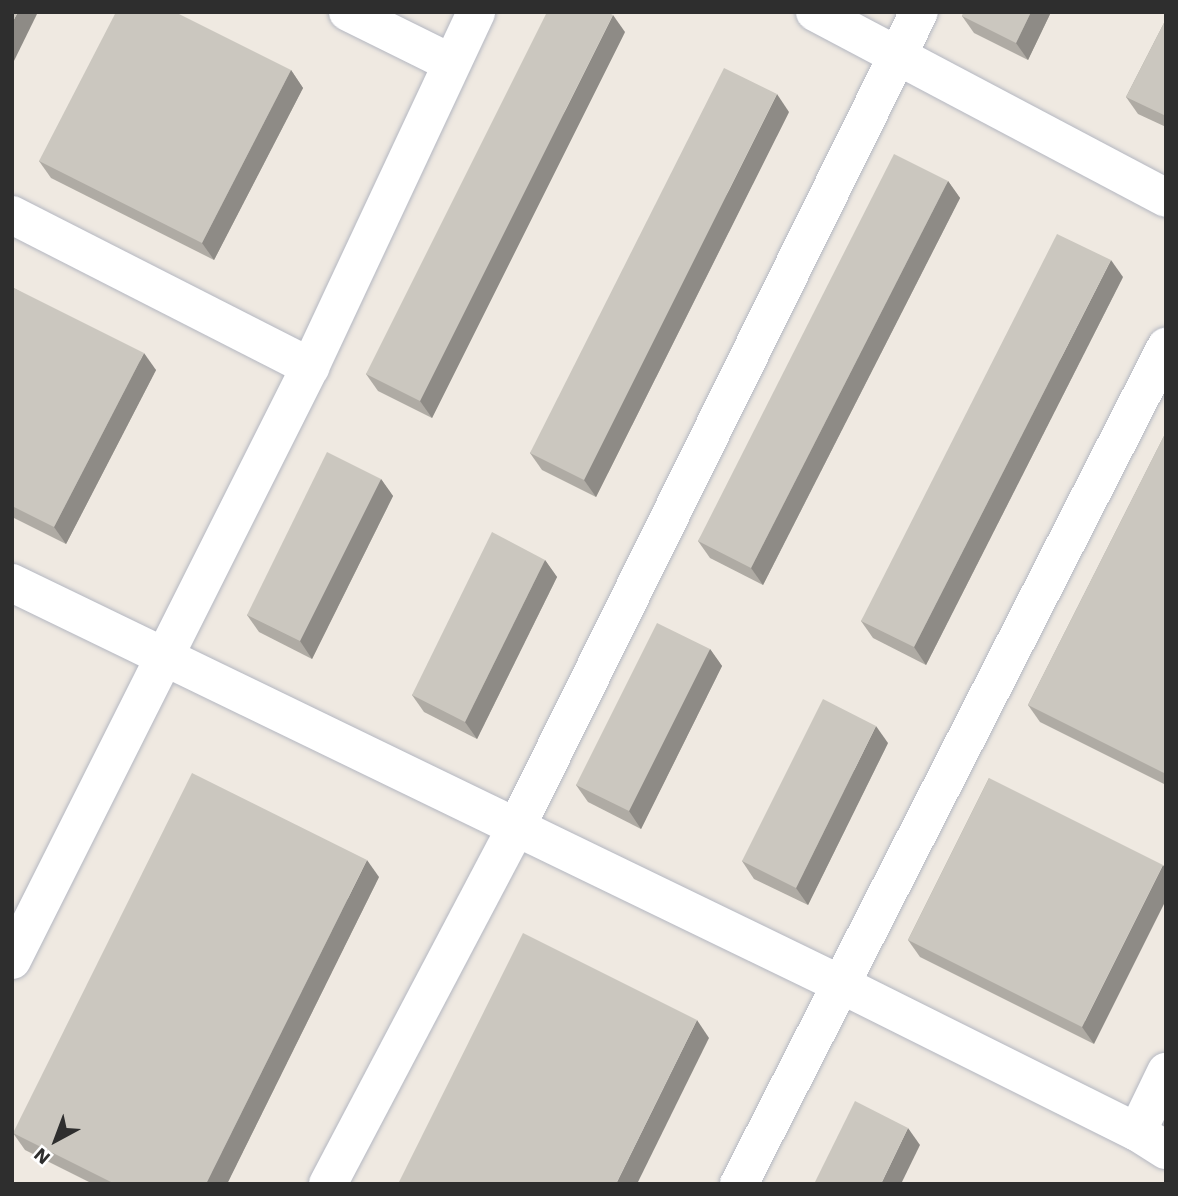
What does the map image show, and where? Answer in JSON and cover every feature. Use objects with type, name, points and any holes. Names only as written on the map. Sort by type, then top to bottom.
[{"type":"street","points":[[348,12],[449,62]]},
{"type":"street","points":[[12,960],[310,367],[449,62],[476,12]]},
{"type":"street","points":[[815,12],[1166,198]]},
{"type":"street","points":[[328,1184],[515,830],[919,12]]},
{"type":"street","points":[[12,215],[310,367]]},
{"type":"street","points":[[739,1184],[844,986],[1166,347]]},
{"type":"street","points":[[12,583],[515,830],[844,986],[1151,1141],[1166,1072]]},
{"type":"building","points":[[12,12],[18,12],[12,23]]},
{"type":"building","points":[[116,12],[175,12],[291,70],[202,243],[39,161]]},
{"type":"building","points":[[547,12],[607,12],[613,15],[420,401],[366,374]]},
{"type":"building","points":[[964,12],[1031,12],[1016,43],[962,16]]},
{"type":"building","points":[[1166,19],[1166,116],[1126,97]]},
{"type":"building","points":[[724,68],[777,94],[584,480],[530,453]]},
{"type":"building","points":[[894,154],[948,181],[751,568],[698,541]]},
{"type":"building","points":[[1057,234],[1111,260],[914,647],[861,621]]},
{"type":"building","points":[[12,287],[144,353],[54,527],[12,506]]},
{"type":"building","points":[[1166,432],[1166,774],[1028,705]]},
{"type":"building","points":[[327,452],[381,479],[300,641],[247,615]]},
{"type":"building","points":[[492,532],[545,560],[465,722],[412,695]]},
{"type":"building","points":[[657,623],[710,649],[629,811],[576,785]]},
{"type":"building","points":[[823,699],[876,726],[796,888],[742,861]]},
{"type":"building","points":[[192,773],[367,860],[206,1184],[115,1184],[13,1133]]},
{"type":"building","points":[[989,778],[1163,865],[1082,1027],[908,940]]},
{"type":"building","points":[[523,933],[697,1020],[616,1184],[398,1184]]},
{"type":"building","points":[[855,1101],[908,1128],[881,1184],[814,1184]]}]
